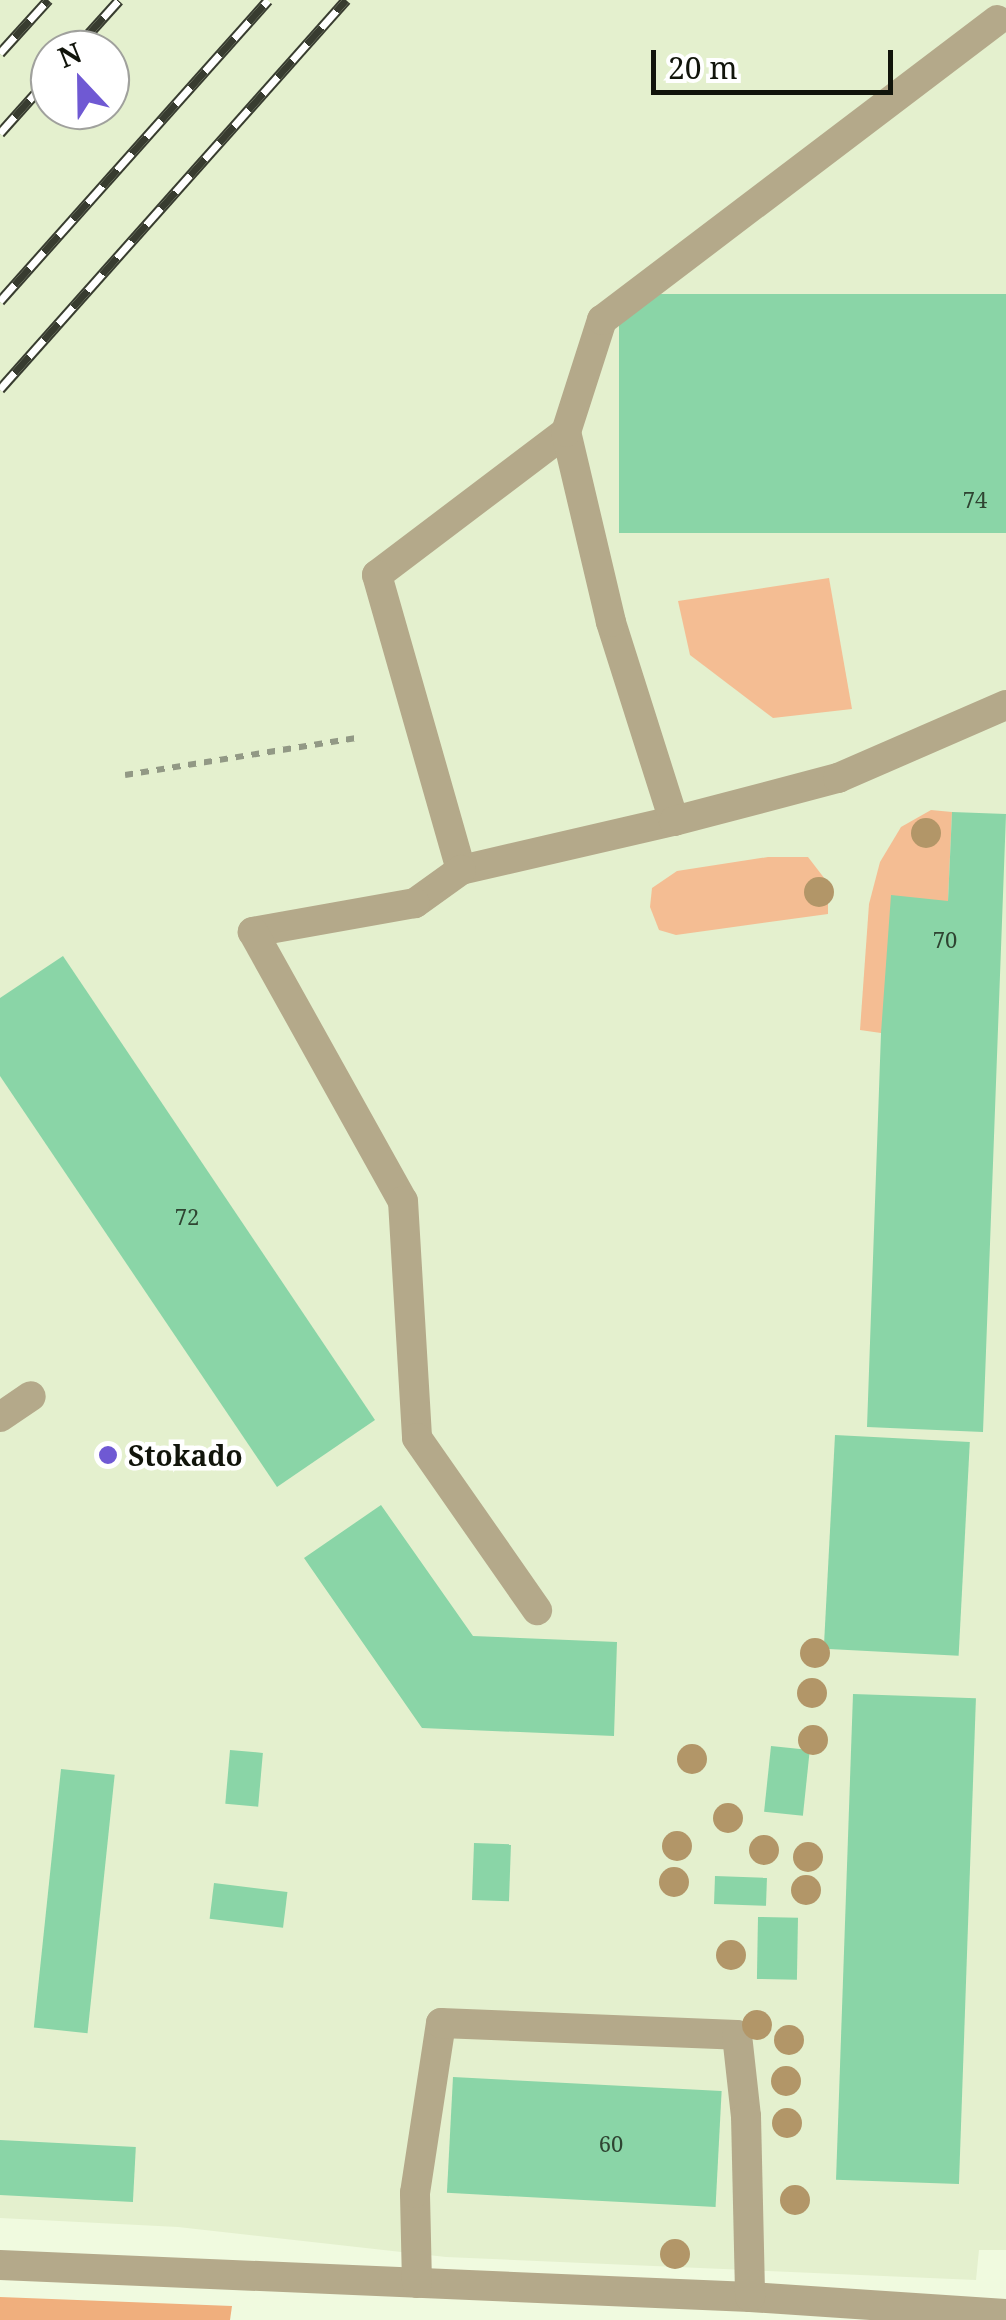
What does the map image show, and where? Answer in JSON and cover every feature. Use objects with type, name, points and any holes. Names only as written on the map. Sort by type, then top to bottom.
[{"type":"lane","points":[[674,820],[611,622],[566,432],[602,320],[997,20]]},
{"type":"lane","points":[[462,870],[377,575],[566,432]]},
{"type":"lane","points":[[537,1610],[417,1438],[404,1202],[253,932],[415,903],[462,870],[838,778],[1006,705]]},
{"type":"lane","points":[[0,1417],[31,1396]]},
{"type":"lane","points":[[417,2282],[415,2192],[441,2023],[736,2035],[746,2116],[750,2297]]},
{"type":"lane","points":[[0,2265],[750,2297],[1006,2314]]},
{"type":"path","points":[[126,775],[421,727]]},
{"type":"shaded area","points":[[0,0],[1006,0],[1006,2250],[979,2250],[976,2280],[446,2257],[178,2227],[0,2218]]},
{"type":"shaded area","points":[[829,578],[852,709],[773,718],[690,655],[678,601]]},
{"type":"shaded area","points":[[931,810],[952,812],[948,901],[881,1033],[860,1030],[869,904],[880,862],[901,827]]},
{"type":"shaded area","points":[[768,857],[808,857],[828,883],[828,914],[676,935],[659,930],[650,907],[652,888],[677,871]]},
{"type":"shaded area","points":[[0,2297],[232,2306],[230,2320],[0,2320]]},
{"type":"building","points":[[619,294],[1006,294],[1006,533],[619,533]]},
{"type":"building","points":[[952,812],[1006,814],[983,1432],[867,1427],[881,1033],[891,895],[948,901]]},
{"type":"building","points":[[63,956],[375,1420],[277,1487],[0,1076],[0,998]]},
{"type":"building","points":[[835,1435],[970,1442],[959,1656],[824,1649]]},
{"type":"building","points":[[381,1505],[473,1636],[617,1642],[614,1736],[422,1728],[304,1558]]},
{"type":"building","points":[[853,1694],[976,1698],[959,2184],[836,2180]]},
{"type":"building","points":[[771,1746],[810,1750],[803,1816],[764,1812]]},
{"type":"building","points":[[230,1750],[263,1753],[258,1807],[225,1804]]},
{"type":"building","points":[[61,1769],[115,1775],[88,2033],[34,2028]]},
{"type":"building","points":[[474,1843],[511,1844],[509,1901],[472,1900]]},
{"type":"building","points":[[715,1876],[767,1878],[766,1906],[714,1904]]},
{"type":"building","points":[[214,1883],[287,1892],[283,1928],[210,1919]]},
{"type":"building","points":[[758,1917],[798,1918],[797,1980],[757,1979]]},
{"type":"building","points":[[453,2077],[722,2091],[716,2207],[447,2193]]},
{"type":"building","points":[[0,2140],[136,2147],[133,2202],[0,2195]]},
{"type":"railway","points":[[0,53],[48,0]]},
{"type":"railway","points":[[92,30],[119,0]]},
{"type":"railway","points":[[0,301],[268,0]]},
{"type":"railway","points":[[0,389],[346,0]]},
{"type":"railway","points":[[0,133],[30,99]]},
{"type":"place","name":"Stokado","points":[[108,1455]]}]
